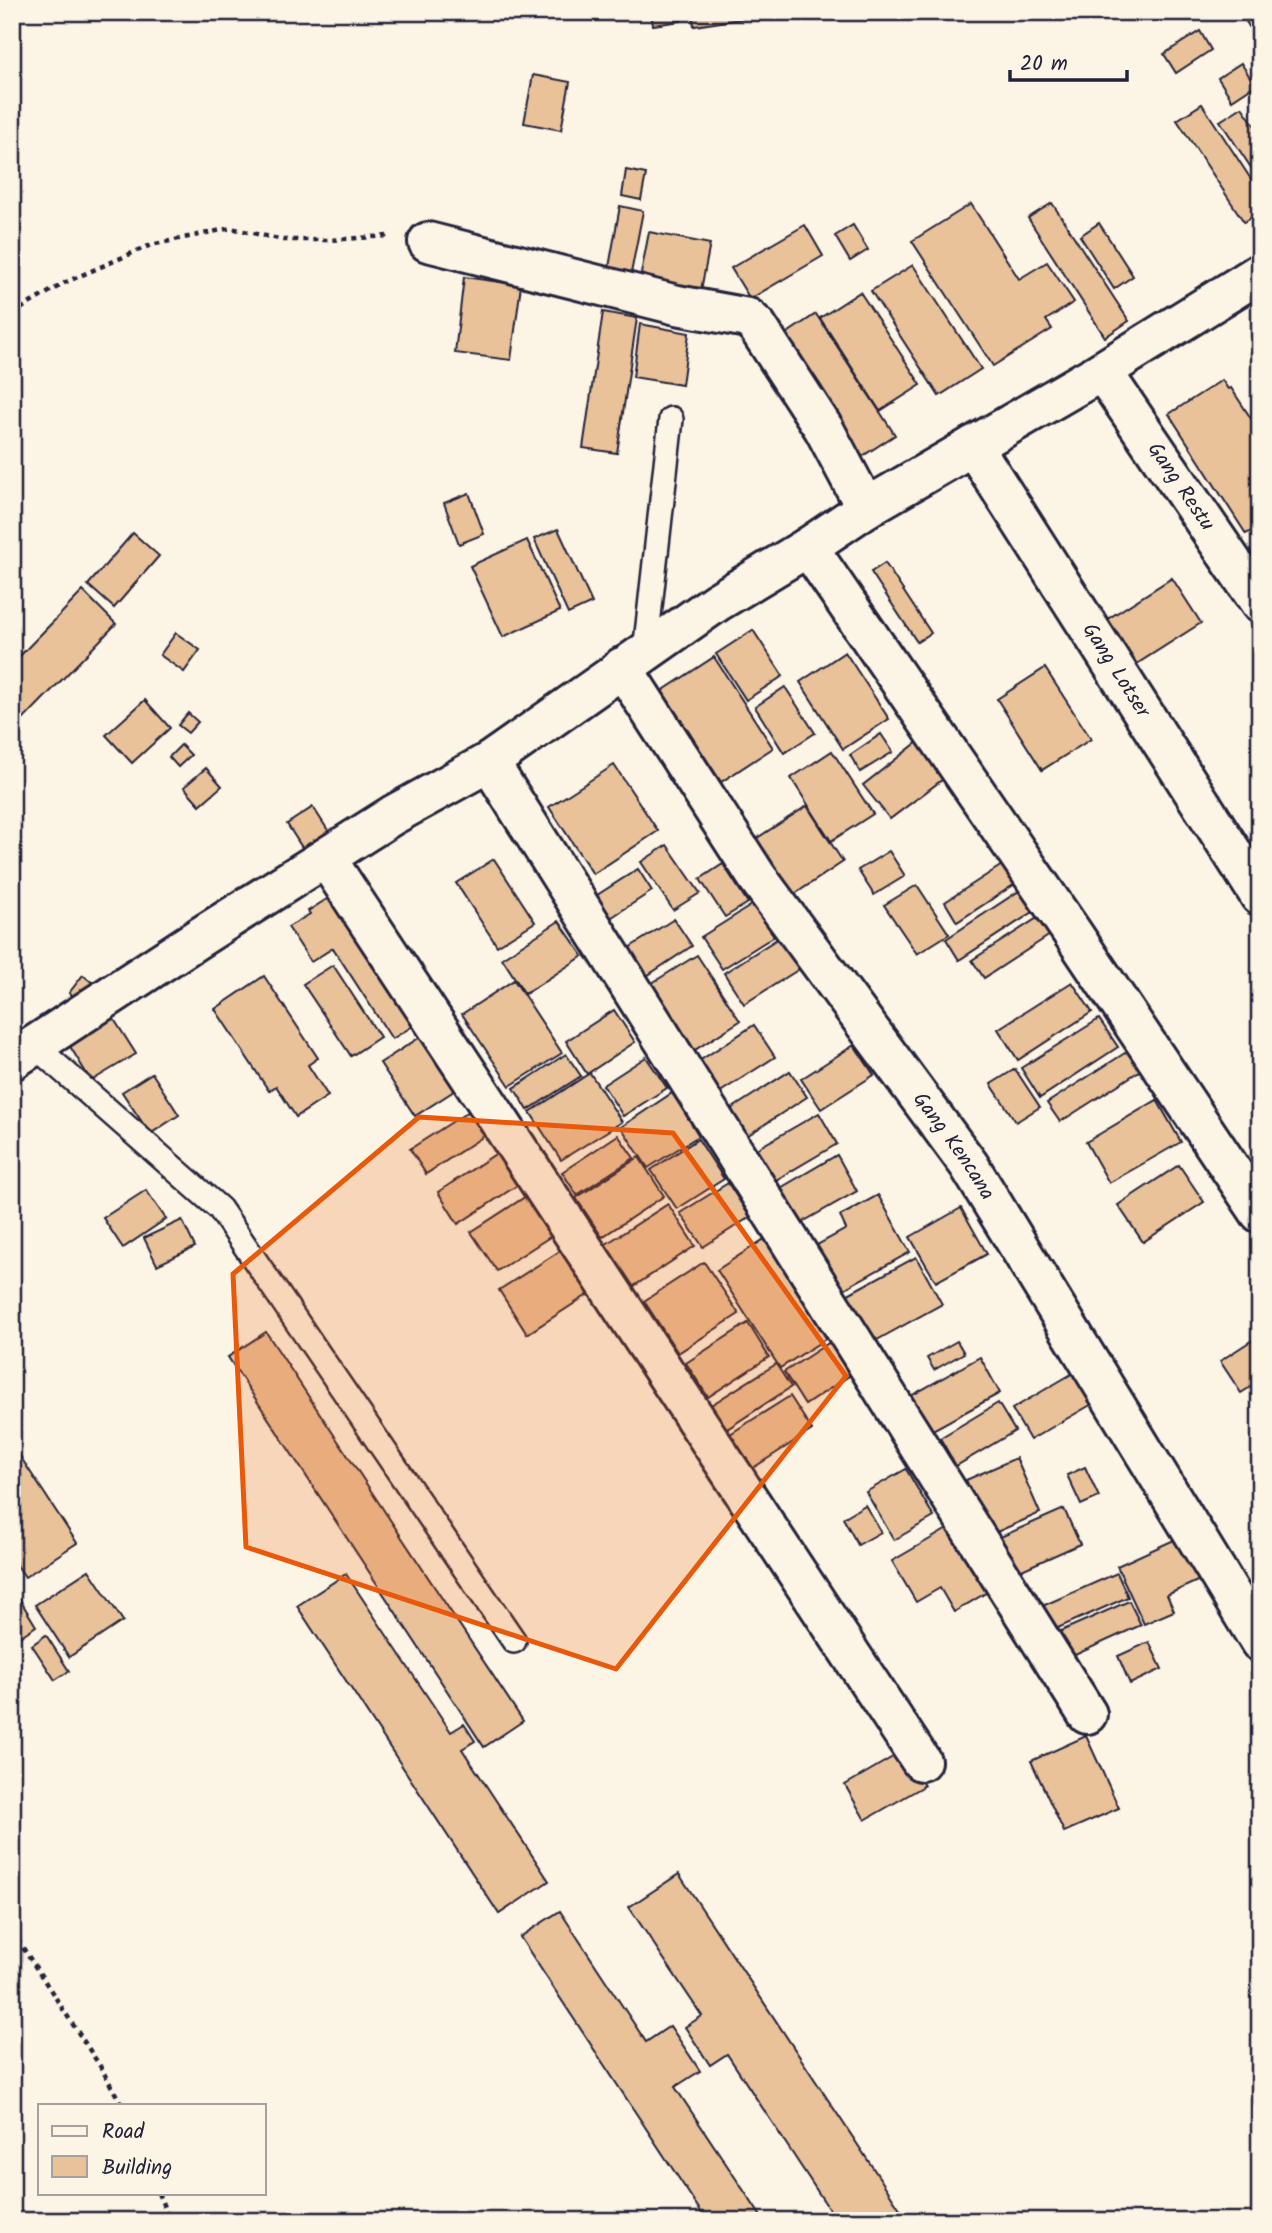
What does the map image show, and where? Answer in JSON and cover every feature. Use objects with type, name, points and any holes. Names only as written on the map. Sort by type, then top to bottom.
[{"type":"street","points":[[428,242],[677,305],[748,318],[757,326],[824,429],[866,508]]},
{"type":"street","points":[[24,1053],[393,816],[489,762],[717,602],[866,508],[1102,371],[1260,273]]},
{"type":"street","name":"Gang Restu","points":[[1102,371],[1260,603]]},
{"type":"street","name":"Gang Lotser","points":[[973,446],[1260,896]]},
{"type":"street","points":[[808,547],[1260,1213]]},
{"type":"street","name":"Gang Kencana","points":[[634,659],[757,877],[969,1165],[1260,1642]]},
{"type":"street","points":[[489,762],[1087,1714]]},
{"type":"street","points":[[326,858],[921,1761]]},
{"type":"lane","points":[[634,659],[671,419]]},
{"type":"lane","points":[[24,1053],[220,1209],[514,1641]]},
{"type":"path","points":[[12,314],[66,282],[150,245],[231,228],[283,240],[394,236],[428,242]]},
{"type":"path","points":[[12,1931],[100,2066],[121,2104]]},
{"type":"path","points":[[158,2194],[170,2221]]},
{"type":"highlighted area","points":[[419,1117],[673,1133],[846,1376],[616,1669],[246,1547],[233,1274]]},
{"type":"building","points":[[651,12],[680,12],[681,21],[653,25]]},
{"type":"building","points":[[692,12],[740,12],[741,19],[694,26]]},
{"type":"building","points":[[1240,12],[1260,12],[1260,44]]},
{"type":"building","points":[[1200,31],[1211,50],[1176,73],[1164,54]]},
{"type":"building","points":[[1241,63],[1255,85],[1232,100],[1218,78]]},
{"type":"building","points":[[533,75],[570,82],[561,130],[524,123]]},
{"type":"building","points":[[1202,104],[1260,193],[1260,212],[1244,222],[1177,120]]},
{"type":"building","points":[[1242,107],[1260,133],[1260,181],[1220,121]]},
{"type":"building","points":[[626,170],[646,174],[641,200],[622,196]]},
{"type":"building","points":[[1052,203],[1129,321],[1105,337],[1028,218]]},
{"type":"building","points":[[971,204],[1019,279],[1047,262],[1074,302],[1046,320],[1052,329],[993,366],[912,241]]},
{"type":"building","points":[[620,206],[643,211],[628,289],[606,284]]},
{"type":"building","points":[[1099,223],[1133,276],[1114,289],[1080,236]]},
{"type":"building","points":[[805,225],[823,256],[750,299],[731,268]]},
{"type":"building","points":[[853,225],[868,250],[850,261],[835,236]]},
{"type":"building","points":[[649,232],[710,244],[699,300],[638,289]]},
{"type":"building","points":[[913,265],[981,369],[939,396],[871,291]]},
{"type":"building","points":[[464,277],[521,285],[511,360],[455,353]]},
{"type":"building","points":[[860,292],[921,385],[880,411],[820,318]]},
{"type":"building","points":[[603,312],[637,318],[617,453],[583,448]]},
{"type":"building","points":[[816,314],[895,435],[858,459],[780,338]]},
{"type":"building","points":[[640,324],[689,333],[682,385],[633,377]]},
{"type":"building","points":[[1222,380],[1228,389],[1231,388],[1260,432],[1260,526],[1246,534],[1169,414]]},
{"type":"building","points":[[469,493],[484,534],[459,544],[444,503]]},
{"type":"building","points":[[558,529],[592,603],[568,614],[534,539]]},
{"type":"building","points":[[133,533],[159,556],[114,608],[88,585]]},
{"type":"building","points":[[527,540],[560,611],[503,637],[470,566]]},
{"type":"building","points":[[885,563],[931,633],[917,642],[871,572]]},
{"type":"building","points":[[1172,578],[1201,623],[1124,672],[1095,627]]},
{"type":"building","points":[[83,591],[116,624],[16,727],[12,723],[12,664]]},
{"type":"building","points":[[753,630],[783,676],[746,700],[716,654]]},
{"type":"building","points":[[176,633],[200,650],[184,672],[160,655]]},
{"type":"building","points":[[845,652],[889,719],[843,749],[800,682]]},
{"type":"building","points":[[714,657],[773,748],[721,782],[662,691]]},
{"type":"building","points":[[1045,668],[1091,739],[1042,770],[997,699]]},
{"type":"building","points":[[785,687],[815,733],[784,753],[755,707]]},
{"type":"building","points":[[145,700],[170,728],[132,763],[106,735]]},
{"type":"building","points":[[188,713],[198,722],[188,733],[178,725]]},
{"type":"building","points":[[881,734],[893,752],[860,772],[850,755]]},
{"type":"building","points":[[919,741],[947,776],[890,819],[863,785]]},
{"type":"building","points":[[181,745],[191,755],[178,767],[169,757]]},
{"type":"building","points":[[832,751],[873,814],[831,841],[791,778]]},
{"type":"building","points":[[614,765],[658,831],[593,874],[549,807]]},
{"type":"building","points":[[206,768],[222,786],[200,805],[184,787]]},
{"type":"building","points":[[807,806],[843,862],[790,897],[754,840]]},
{"type":"building","points":[[313,807],[329,832],[303,849],[287,824]]},
{"type":"building","points":[[667,845],[700,893],[673,910],[641,862]]},
{"type":"building","points":[[889,851],[905,876],[874,895],[858,870]]},
{"type":"building","points":[[494,859],[535,922],[497,946],[456,883]]},
{"type":"building","points":[[723,864],[748,903],[725,917],[700,879]]},
{"type":"building","points":[[1002,865],[1015,884],[957,922],[945,902]]},
{"type":"building","points":[[638,869],[652,891],[609,919],[594,897]]},
{"type":"building","points":[[917,885],[949,934],[917,954],[884,905]]},
{"type":"building","points":[[341,890],[426,1018],[392,1039],[333,948],[311,962],[288,927]]},
{"type":"building","points":[[1019,891],[1033,912],[959,960],[946,939]]},
{"type":"building","points":[[760,900],[781,932],[722,969],[701,937]]},
{"type":"building","points":[[1039,917],[1050,935],[984,978],[972,960]]},
{"type":"building","points":[[674,919],[692,946],[636,983],[618,955]]},
{"type":"building","points":[[559,921],[583,956],[525,994],[502,958]]},
{"type":"building","points":[[780,937],[801,968],[744,1004],[724,973]]},
{"type":"building","points":[[697,955],[740,1021],[687,1055],[644,988]]},
{"type":"building","points":[[333,965],[380,1037],[351,1056],[303,984]]},
{"type":"building","points":[[83,975],[100,989],[86,1007],[69,993]]},
{"type":"building","points":[[264,976],[318,1058],[308,1065],[328,1096],[296,1117],[276,1086],[269,1091],[215,1009]]},
{"type":"building","points":[[514,980],[562,1053],[510,1086],[462,1014]]},
{"type":"building","points":[[1072,982],[1092,1012],[1018,1060],[998,1029]]},
{"type":"building","points":[[614,1010],[635,1042],[587,1074],[566,1041]]},
{"type":"building","points":[[112,1016],[136,1054],[91,1081],[68,1043]]},
{"type":"building","points":[[1099,1019],[1118,1047],[1040,1098],[1021,1068]]},
{"type":"building","points":[[754,1025],[775,1057],[711,1098],[690,1067]]},
{"type":"building","points":[[422,1036],[457,1089],[415,1116],[380,1063]]},
{"type":"building","points":[[854,1045],[874,1075],[821,1109],[801,1079]]},
{"type":"building","points":[[1128,1051],[1141,1070],[1060,1122],[1047,1103]]},
{"type":"building","points":[[566,1054],[581,1076],[528,1110],[514,1088]]},
{"type":"building","points":[[646,1057],[667,1088],[623,1116],[603,1085]]},
{"type":"building","points":[[1015,1069],[1040,1107],[1016,1122],[991,1084]]},
{"type":"building","points":[[790,1071],[807,1097],[739,1141],[722,1115]]},
{"type":"building","points":[[152,1073],[179,1115],[150,1134],[122,1092]]},
{"type":"building","points":[[590,1073],[622,1122],[561,1160],[530,1112]]},
{"type":"building","points":[[672,1093],[700,1135],[648,1168],[621,1127]]},
{"type":"building","points":[[1157,1100],[1181,1142],[1109,1183],[1086,1142]]},
{"type":"building","points":[[477,1106],[493,1130],[426,1174],[410,1149]]},
{"type":"building","points":[[819,1113],[837,1144],[769,1184],[751,1152]]},
{"type":"building","points":[[618,1135],[634,1158],[577,1195],[562,1172]]},
{"type":"building","points":[[698,1139],[724,1179],[677,1209],[651,1170]]},
{"type":"building","points":[[503,1149],[524,1181],[458,1224],[438,1192]]},
{"type":"building","points":[[837,1155],[857,1191],[792,1228],[772,1193]]},
{"type":"building","points":[[639,1157],[664,1196],[602,1237],[576,1198]]},
{"type":"building","points":[[1179,1165],[1204,1202],[1143,1242],[1118,1205]]},
{"type":"building","points":[[728,1183],[750,1217],[703,1247],[680,1213]]},
{"type":"building","points":[[146,1190],[166,1219],[123,1248],[103,1218]]},
{"type":"building","points":[[531,1193],[556,1233],[497,1271],[471,1232]]},
{"type":"building","points":[[878,1195],[910,1252],[835,1294],[810,1249],[846,1229],[840,1216]]},
{"type":"building","points":[[668,1204],[695,1246],[631,1288],[603,1246]]},
{"type":"building","points":[[961,1208],[987,1254],[936,1282],[910,1237]]},
{"type":"building","points":[[182,1220],[195,1247],[157,1265],[144,1238]]},
{"type":"building","points":[[766,1238],[830,1336],[780,1368],[717,1270]]},
{"type":"building","points":[[563,1249],[592,1292],[527,1334],[499,1290]]},
{"type":"building","points":[[916,1257],[942,1304],[868,1345],[841,1298]]},
{"type":"building","points":[[704,1262],[739,1314],[678,1353],[644,1301]]},
{"type":"building","points":[[748,1323],[769,1357],[708,1397],[686,1363]]},
{"type":"building","points":[[266,1332],[523,1721],[484,1747],[228,1357]]},
{"type":"building","points":[[1260,1335],[1260,1381],[1241,1393],[1220,1361]]},
{"type":"building","points":[[833,1340],[855,1372],[805,1405],[784,1372]]},
{"type":"building","points":[[957,1341],[964,1353],[934,1370],[927,1358]]},
{"type":"building","points":[[980,1357],[1000,1393],[931,1431],[911,1396]]},
{"type":"building","points":[[776,1364],[791,1387],[727,1429],[711,1405]]},
{"type":"building","points":[[1075,1372],[1094,1403],[1030,1440],[1012,1409]]},
{"type":"building","points":[[790,1396],[812,1430],[753,1468],[730,1434]]},
{"type":"building","points":[[998,1403],[1015,1431],[956,1466],[940,1438]]},
{"type":"building","points":[[12,1444],[77,1543],[25,1577],[12,1558]]},
{"type":"building","points":[[1016,1458],[1040,1513],[990,1535],[966,1480]]},
{"type":"building","points":[[1085,1467],[1099,1497],[1081,1505],[1067,1475]]},
{"type":"building","points":[[906,1469],[934,1517],[894,1540],[866,1492]]},
{"type":"building","points":[[865,1505],[881,1532],[858,1545],[843,1518]]},
{"type":"building","points":[[1064,1509],[1080,1544],[1013,1574],[996,1539]]},
{"type":"building","points":[[956,1524],[994,1588],[954,1612],[940,1588],[916,1602],[892,1561]]},
{"type":"building","points":[[1187,1534],[1206,1577],[1167,1595],[1174,1611],[1144,1624],[1117,1566]]},
{"type":"building","points":[[89,1570],[123,1621],[69,1657],[35,1605]]},
{"type":"building","points":[[1117,1573],[1128,1597],[1051,1631],[1040,1607]]},
{"type":"building","points":[[346,1574],[451,1732],[464,1724],[475,1741],[462,1749],[549,1881],[499,1914],[297,1606]]},
{"type":"building","points":[[20,1600],[36,1626],[12,1642],[12,1605]]},
{"type":"building","points":[[1129,1601],[1141,1625],[1064,1660],[1052,1635]]},
{"type":"building","points":[[46,1635],[69,1671],[55,1680],[32,1645]]},
{"type":"building","points":[[1149,1642],[1162,1669],[1130,1684],[1118,1656]]},
{"type":"building","points":[[1086,1736],[1119,1808],[1064,1832],[1031,1761]]},
{"type":"building","points":[[903,1751],[924,1786],[865,1820],[845,1785]]},
{"type":"building","points":[[679,1874],[908,2221],[837,2221],[727,2054],[710,2065],[685,2027],[702,2016],[629,1907]]},
{"type":"building","points":[[560,1911],[646,2042],[670,2026],[700,2071],[675,2087],[764,2221],[707,2221],[520,1937]]}]
